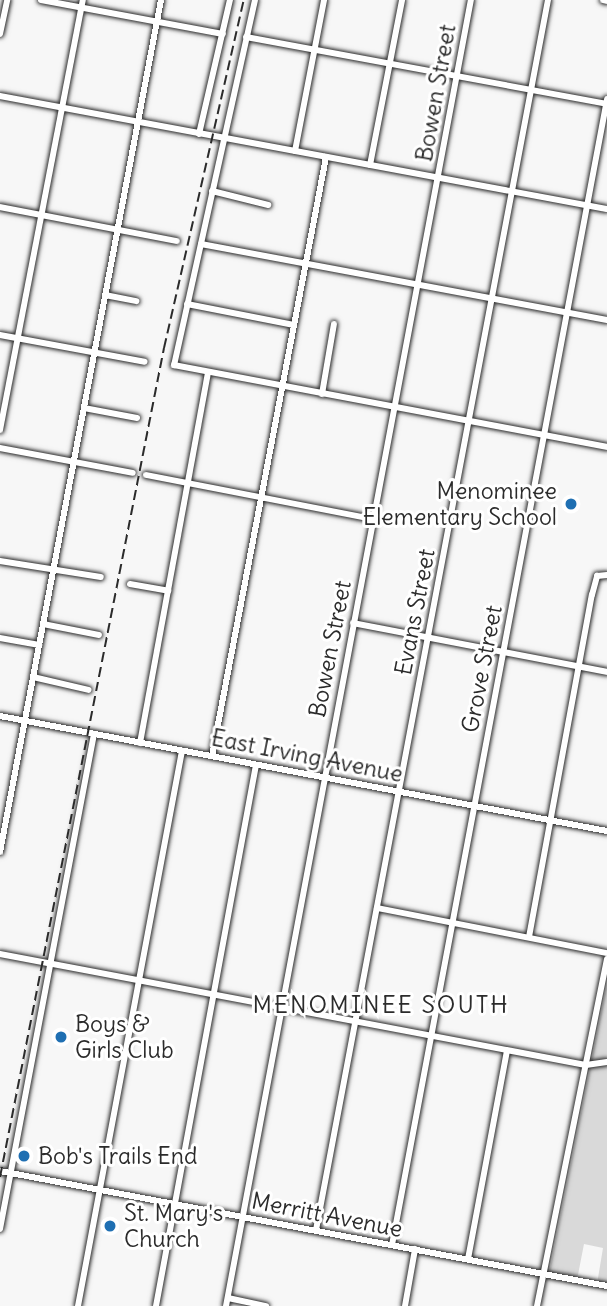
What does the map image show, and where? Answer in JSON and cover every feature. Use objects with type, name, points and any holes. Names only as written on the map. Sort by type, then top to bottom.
[{"type":"street","points":[[0,34],[7,0]]},
{"type":"street","points":[[41,0],[83,4],[223,34]]},
{"type":"street","points":[[0,852],[161,0]]},
{"type":"street","points":[[199,134],[230,0]]},
{"type":"street","points":[[255,0],[174,365],[607,447]]},
{"type":"street","points":[[295,151],[324,0]]},
{"type":"street","points":[[370,165],[402,0]]},
{"type":"street","name":"Bowen Street","points":[[227,1302],[471,0]]},
{"type":"street","name":"Evans Street","points":[[316,1230],[548,0]]},
{"type":"street","points":[[0,430],[83,4]]},
{"type":"street","points":[[246,37],[607,103]]},
{"type":"street","points":[[0,96],[607,209]]},
{"type":"street","name":"Grove Street","points":[[392,1245],[607,103]]},
{"type":"street","points":[[212,756],[326,157]]},
{"type":"street","points":[[212,191],[268,205]]},
{"type":"street","points":[[0,207],[177,241]]},
{"type":"street","points":[[201,244],[607,320]]},
{"type":"street","points":[[105,295],[136,301]]},
{"type":"street","points":[[187,304],[294,325]]},
{"type":"street","points":[[322,394],[334,324]]},
{"type":"street","points":[[0,335],[145,362]]},
{"type":"street","points":[[139,743],[208,373]]},
{"type":"street","points":[[83,408],[137,418]]},
{"type":"street","points":[[0,448],[133,473]]},
{"type":"street","points":[[146,475],[373,519]]},
{"type":"street","points":[[0,561],[101,577]]},
{"type":"street","points":[[529,937],[596,577],[606,575]]},
{"type":"street","points":[[130,584],[168,591]]},
{"type":"street","points":[[353,623],[607,671]]},
{"type":"street","points":[[43,624],[99,635]]},
{"type":"street","points":[[0,638],[39,645]]},
{"type":"street","points":[[33,677],[89,690]]},
{"type":"street","name":"East Irving Avenue","points":[[0,716],[607,831]]},
{"type":"street","points":[[0,1229],[94,734]]},
{"type":"street","points":[[78,1306],[182,751]]},
{"type":"street","points":[[156,1306],[256,765]]},
{"type":"street","points":[[0,794],[10,796]]},
{"type":"street","points":[[377,908],[607,953]]},
{"type":"street","points":[[0,954],[586,1065],[607,1062]]},
{"type":"street","points":[[537,1306],[607,959]]},
{"type":"street","points":[[468,1259],[508,1051]]},
{"type":"street","name":"Merritt Avenue","points":[[0,1171],[607,1286]]},
{"type":"street","points":[[405,1306],[415,1249]]},
{"type":"street","points":[[227,1302],[266,1306]]},
{"type":"shaded area","points":[[607,984],[607,1285],[597,1284],[603,1248],[584,1244],[577,1280],[549,1274]]},
{"type":"railway","points":[[0,1177],[164,348],[244,0]]},
{"type":"place","name":"Menominee Elementary School","points":[[571,504]]},
{"type":"place","name":"Boys & Girls Club","points":[[61,1037]]},
{"type":"place","name":"Bob's Trails End","points":[[24,1156]]},
{"type":"place","name":"St. Mary's Church","points":[[110,1226]]},
{"type":"district","name":"MENOMINEE SOUTH","points":[[381,1005]]}]
